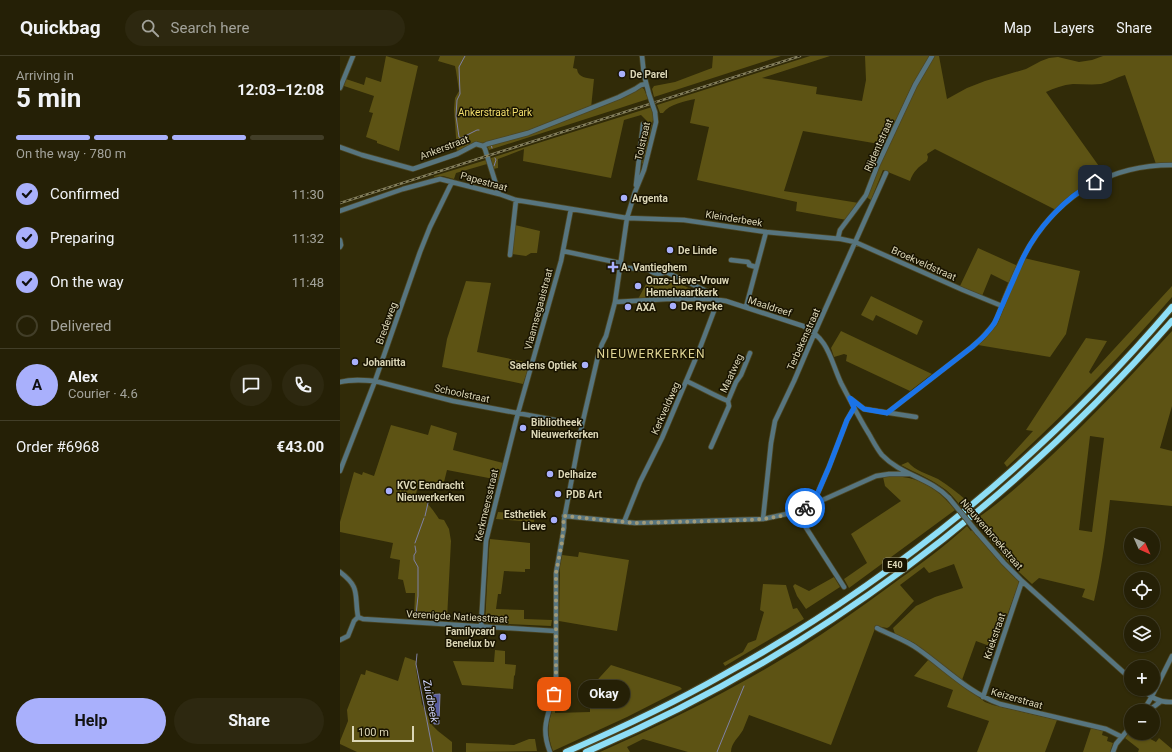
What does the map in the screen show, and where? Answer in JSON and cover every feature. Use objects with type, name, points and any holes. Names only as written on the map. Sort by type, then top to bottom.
[{"type":"highway","name":"E40","points":[[566,752],[655,712],[724,675],[824,614],[880,576],[971,506],[1016,467],[1106,380],[1172,307]]},
{"type":"highway","name":"E40","points":[[586,752],[658,719],[728,682],[781,651],[884,583],[928,551],[1022,474],[1116,383],[1172,321]]},
{"type":"street","points":[[340,88],[353,56]]},
{"type":"street","name":"Tolstraat","points":[[550,752],[547,745],[545,727],[546,717],[554,694],[556,682],[556,573],[563,535],[564,516],[582,425],[598,356],[606,336],[615,302],[627,218],[644,170],[656,122],[655,112],[642,68],[642,56]]},
{"type":"street","name":"Rijdentstraat","points":[[838,238],[840,230],[866,195],[878,164],[915,85],[932,56]]},
{"type":"street","points":[[483,146],[528,133],[612,100],[641,85],[646,84]]},
{"type":"street","name":"Tolstraat","points":[[635,192],[643,124]]},
{"type":"street","name":"Ankerstraat","points":[[340,147],[362,155],[413,169],[457,154],[476,144],[483,146],[486,151],[499,194]]},
{"type":"street","points":[[887,413],[972,347],[995,323],[1030,246],[1049,220],[1070,199],[1095,182],[1122,172],[1150,166],[1172,165]]},
{"type":"street","name":"Terbekenstraat","points":[[763,519],[771,443],[775,421],[886,173]]},
{"type":"street","name":"Papestraat","points":[[340,211],[404,189],[440,179],[499,194],[516,200],[627,218]]},
{"type":"street","name":"Bredeweg","points":[[340,472],[375,381],[420,252],[430,227],[452,182]]},
{"type":"street","points":[[510,255],[516,200]]},
{"type":"street","name":"Vlaamsegaaistraat","points":[[518,413],[563,251],[571,209]]},
{"type":"street","name":"Kleinderbeek","points":[[627,218],[684,220],[766,232],[838,238]]},
{"type":"street","points":[[746,307],[766,232]]},
{"type":"street","name":"Broekveldstraat","points":[[838,238],[855,242],[1002,306]]},
{"type":"street","points":[[340,240],[340,247]]},
{"type":"street","name":"Maaldreef","points":[[563,251],[620,265],[649,270],[653,273],[662,274],[666,272],[713,294],[717,300]]},
{"type":"street","points":[[731,260],[748,262],[750,263],[749,265],[756,267]]},
{"type":"street","name":"Maaldreef","points":[[615,302],[667,299],[726,301],[803,326],[814,332],[827,348],[841,383],[850,398],[864,409],[916,417]]},
{"type":"street","name":"Kerkveldweg","points":[[624,522],[640,482],[662,438],[703,341],[717,300]]},
{"type":"street","name":"Maatweg","points":[[712,447],[729,406],[728,401],[750,353]]},
{"type":"street","name":"Schoolstraat","points":[[340,382],[349,380],[375,381],[453,401],[582,425]]},
{"type":"street","name":"Maatweg","points":[[686,381],[728,401]]},
{"type":"street","name":"Nieuwenbroekstraat","points":[[850,398],[863,425],[881,454],[893,464],[942,491],[1004,563],[1124,674]]},
{"type":"street","points":[[813,504],[847,420],[854,408]]},
{"type":"street","name":"Kerkmeersstraat","points":[[481,626],[486,541],[518,413]]},
{"type":"street","points":[[889,474],[893,470],[893,464]]},
{"type":"street","points":[[564,516],[635,523],[763,519],[796,512],[876,476],[889,474],[910,474]]},
{"type":"street","points":[[796,512],[844,587]]},
{"type":"street","points":[[340,572],[354,585],[358,600],[358,617],[354,620],[348,636],[340,640]]},
{"type":"street","name":"Kriekstraat","points":[[983,697],[1022,581]]},
{"type":"street","name":"Verenigde Natiesstraat","points":[[358,617],[363,619],[555,630]]},
{"type":"street","name":"Keizerstraat","points":[[877,628],[917,648],[983,697],[1000,704],[1106,729],[1122,737]]},
{"type":"street","points":[[1147,704],[1172,656]]},
{"type":"street","points":[[1151,698],[1160,702],[1172,702]]},
{"type":"street","points":[[1113,752],[1116,744],[1124,735]]},
{"type":"green space","points":[[386,56],[418,66],[399,151],[377,143],[377,141],[366,137],[373,113],[369,112],[374,96],[344,86],[346,79],[364,85],[366,77],[381,82]]},
{"type":"green space","name":"Ankerstraat Park","points":[[440,56],[575,56],[573,68],[577,69],[581,76],[594,79],[591,108],[531,130],[484,144],[476,142],[457,152],[454,109],[455,98],[459,91],[456,71],[455,66],[438,61]]},
{"type":"green space","points":[[713,56],[781,56],[654,97],[652,89],[654,86],[675,82],[712,68]]},
{"type":"green space","points":[[810,56],[830,56],[762,78],[817,87],[816,94],[862,101],[866,80],[865,56],[939,56],[947,99],[967,88],[1026,69],[1049,58],[1058,57],[1079,62],[1092,60],[1103,56],[1172,56],[1172,164],[1156,164],[1125,75],[1101,84],[1069,84],[1046,92],[1106,176],[1079,190],[1056,210],[935,149],[927,154],[927,161],[916,170],[910,181],[883,170],[871,200],[866,197],[884,154],[917,85],[913,83],[885,145],[803,131],[784,191],[859,203],[847,220],[796,211],[797,202],[697,180],[709,127],[690,123],[695,99],[673,105],[663,113],[660,113],[657,105]]},
{"type":"green space","points":[[641,87],[644,89],[648,99],[489,150],[487,145],[528,134],[627,96]]},
{"type":"green space","points":[[652,107],[654,115],[643,164],[649,123],[641,115],[624,120],[611,178],[523,161],[524,149],[498,159],[498,168],[493,169],[491,158]]},
{"type":"green space","points":[[486,160],[487,164],[456,173],[454,179],[443,176],[434,177],[434,176]]},
{"type":"green space","points":[[515,225],[540,231],[537,253],[531,253],[526,256],[512,254]]},
{"type":"green space","points":[[978,248],[1018,266],[1011,284],[991,274],[982,296],[960,286]]},
{"type":"green space","points":[[1024,258],[1080,271],[1066,334],[1050,357],[978,345],[991,331]]},
{"type":"green space","points":[[651,275],[665,277],[706,296],[638,299]]},
{"type":"green space","points":[[466,281],[491,283],[477,352],[530,363],[523,384],[442,367],[447,339]]},
{"type":"green space","points":[[1172,286],[1172,297],[1133,341],[1029,447],[1007,467],[1004,463],[1033,431],[1026,430],[1086,338],[1107,341],[1089,372],[1091,374]]},
{"type":"green space","points":[[871,296],[923,321],[917,335],[876,315],[873,321],[861,315]]},
{"type":"green space","points":[[841,331],[932,374],[910,391],[846,361],[847,355],[844,354],[834,357],[831,348]]},
{"type":"green space","points":[[1172,331],[1172,406],[1160,448],[1172,451],[1172,506],[1110,500],[1102,564],[1094,601],[1082,597],[1085,589],[1039,578],[1032,584],[1008,562],[974,520],[1004,498],[1051,456],[1128,379]],"holes":[[[1090,436],[1104,438],[1092,532],[1079,530]]]},
{"type":"green space","points":[[391,425],[428,435],[431,425],[457,433],[453,450],[503,463],[499,480],[447,470],[442,490],[418,485],[416,494],[429,505],[439,519],[444,520],[449,529],[451,541],[447,619],[414,619],[415,593],[406,593],[403,580],[398,579],[400,560],[390,558],[393,543],[340,532],[340,522],[354,472],[362,475],[363,472],[374,476]]},
{"type":"green space","points":[[908,462],[918,470],[938,479],[968,502],[961,507],[941,486],[901,465]]},
{"type":"green space","points":[[883,477],[906,477],[923,483],[946,499],[955,510],[849,588],[844,579],[867,563],[851,534],[901,501],[885,486]]},
{"type":"green space","points":[[498,512],[535,514],[534,522],[496,519]]},
{"type":"green space","points":[[967,526],[1018,580],[1019,583],[995,648],[976,641],[962,680],[914,643],[895,634],[893,628],[916,606],[935,597],[963,588],[954,564],[929,573],[924,567],[900,585],[914,601],[889,627],[876,626],[831,745],[749,715],[743,730],[732,746],[731,752],[688,752],[643,739],[627,747],[630,752],[600,752],[651,729],[700,704],[797,650],[821,635],[910,572]]},
{"type":"green space","points":[[490,539],[530,543],[530,569],[525,569],[525,572],[504,571],[501,594],[498,594],[496,609],[524,610],[524,619],[552,620],[551,626],[485,623]]},
{"type":"green space","points":[[579,552],[629,560],[617,631],[559,621],[560,566],[562,555],[578,557]]},
{"type":"green space","points":[[834,577],[840,587],[806,609],[797,596],[793,586],[795,584],[809,591]]},
{"type":"green space","points":[[763,584],[786,585],[793,609],[797,608],[804,619],[725,666],[723,663],[743,652],[748,643],[756,640],[764,612],[760,610]]},
{"type":"green space","points":[[495,650],[505,651],[505,664],[516,665],[513,689],[462,685],[453,661],[494,662]]},
{"type":"green space","points":[[405,657],[416,661],[422,704],[432,725],[452,742],[452,752],[357,752],[340,744],[348,721],[347,710],[361,674],[365,675],[366,670],[398,681]]},
{"type":"green space","points":[[929,659],[985,702],[1057,720],[1045,752],[977,752],[989,721],[947,707],[953,690],[914,676]]},
{"type":"green space","points":[[611,665],[680,687],[682,689],[627,717],[553,751],[548,730],[553,708],[555,709],[555,713],[590,712],[590,688]]},
{"type":"green space","points":[[1091,728],[1103,731],[1102,735],[1108,737],[1107,741],[1113,743],[1110,752],[1083,752]]},
{"type":"green space","points":[[529,739],[535,739],[537,751],[466,752],[466,743],[514,745]]},
{"type":"green space","points":[[1160,739],[1172,749],[1172,752],[1138,752],[1139,749],[1128,740],[1152,740],[1156,742]]},
{"type":"water","points":[[440,694],[439,724],[434,724],[427,695]]},
{"type":"waterway","name":"Zuidbeek","points":[[465,56],[459,67],[460,94],[457,100],[456,116],[459,137],[461,138],[479,130]]},
{"type":"waterway","name":"Zuidbeek","points":[[491,144],[492,148]]},
{"type":"waterway","name":"Zuidbeek","points":[[494,166],[496,160],[495,158]]},
{"type":"waterway","name":"Zuidbeek","points":[[425,516],[428,503]]},
{"type":"waterway","name":"Zuidbeek","points":[[415,543],[424,518]]},
{"type":"waterway","name":"Zuidbeek","points":[[415,546],[416,552],[414,555],[414,560],[418,567],[418,596],[416,615]]},
{"type":"waterway","name":"Zuidbeek","points":[[417,654],[416,664],[433,752]]},
{"type":"waterway","points":[[717,752],[744,686]]},
{"type":"railway","points":[[340,203],[800,56]]},
{"type":"way so far","points":[[554,694],[556,682],[556,573],[564,528],[564,516],[635,523],[749,520],[763,519],[796,512],[805,508]]},
{"type":"place","name":"De Parel","points":[[622,74]]},
{"type":"place","name":"Argenta","points":[[624,198]]},
{"type":"place","name":"De Linde","points":[[670,250]]},
{"type":"place","name":"A. Vantieghem","points":[[613,267]]},
{"type":"place","name":"Onze-Lieve-Vrouw Hemelvaartkerk","points":[[638,286]]},
{"type":"place","name":"De Rycke","points":[[673,306]]},
{"type":"place","name":"AXA","points":[[628,307]]},
{"type":"place","name":"Johanitta","points":[[355,362]]},
{"type":"place","name":"Saelens Optiek","points":[[585,365]]},
{"type":"place","name":"Bibliotheek Nieuwerkerken","points":[[523,428]]},
{"type":"place","name":"Delhaize","points":[[550,474]]},
{"type":"place","name":"KVC Eendracht Nieuwerkerken","points":[[389,491]]},
{"type":"place","name":"PDB Art","points":[[558,494]]},
{"type":"place","name":"Esthetiek Lieve","points":[[554,520]]},
{"type":"place","name":"Familycard Benelux bv","points":[[503,637]]},
{"type":"place","name":"Okay","points":[[554,694]]},
{"type":"district","name":"NIEUWERKERKEN","points":[[651,354]]},
{"type":"route","points":[[805,508],[813,504],[847,420],[854,408],[850,398],[864,409],[887,413],[972,347],[995,323],[1024,257],[1033,241],[1049,220],[1064,204],[1095,182]]}]
